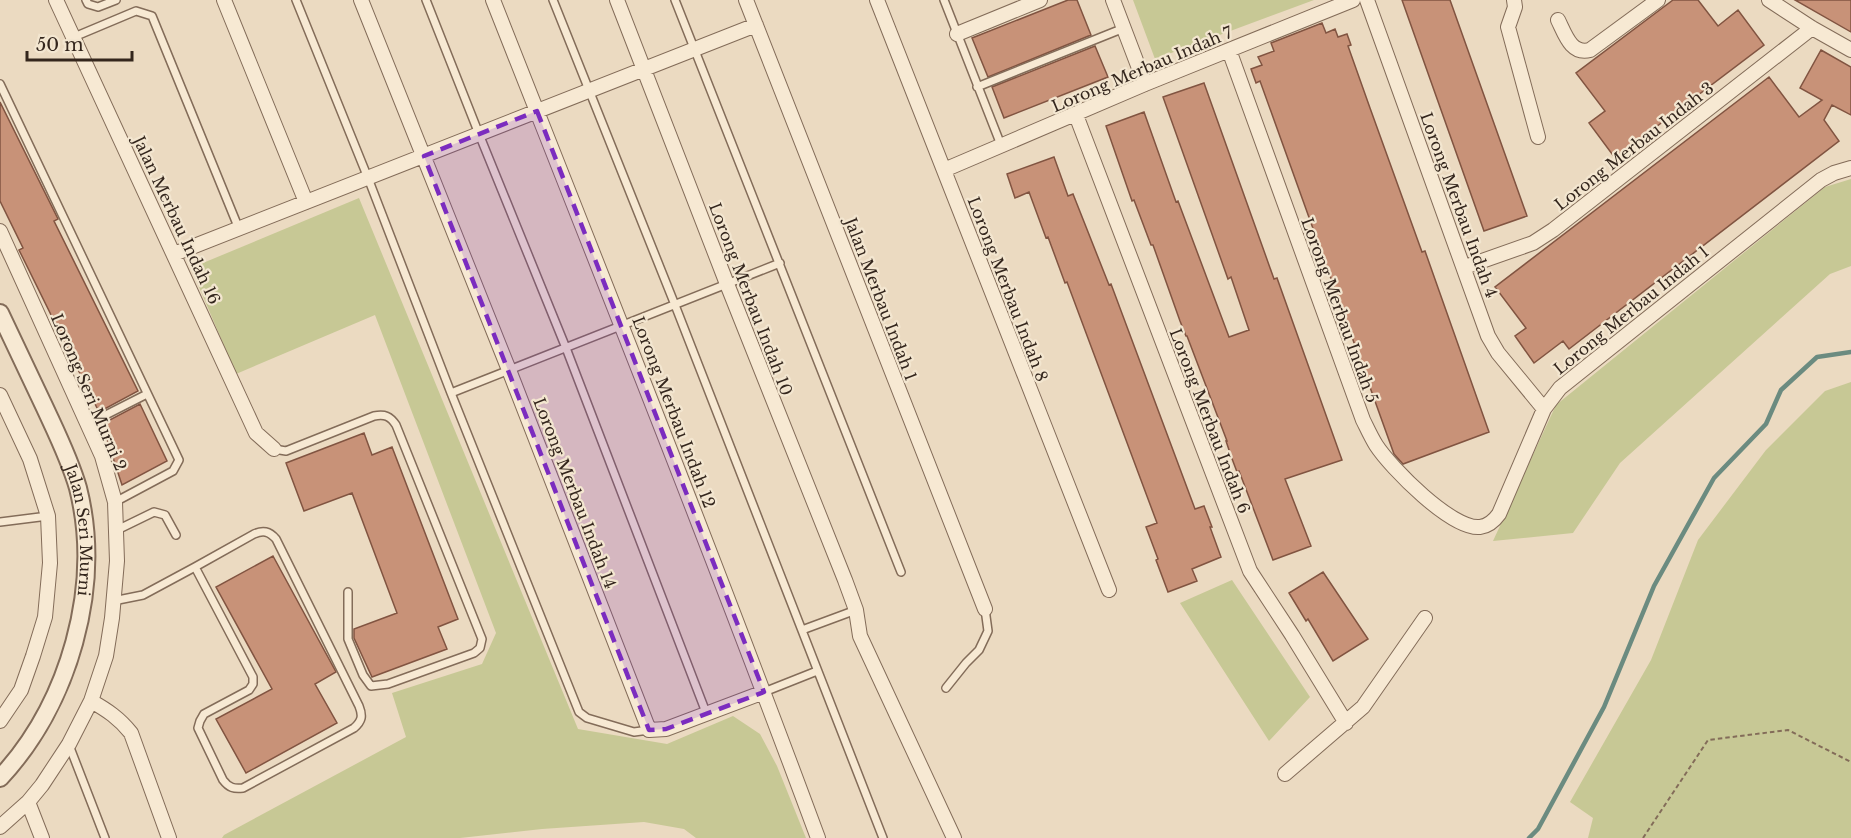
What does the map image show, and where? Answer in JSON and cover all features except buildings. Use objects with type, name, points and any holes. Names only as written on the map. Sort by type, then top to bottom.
[{"type":"street","name":"Jalan Merbau Indah 16","points":[[57,0],[256,433],[274,448]]},
{"type":"street","points":[[224,0],[306,202]]},
{"type":"street","name":"Lorong Merbau Indah 14","points":[[361,0],[509,370],[649,730]]},
{"type":"street","name":"Lorong Merbau Indah 12","points":[[493,0],[764,692],[818,838]]},
{"type":"street","name":"Lorong Merbau Indah 10","points":[[617,0],[856,610],[860,636],[954,838]]},
{"type":"street","name":"Jalan Merbau Indah 1","points":[[746,0],[985,609]]},
{"type":"street","name":"Lorong Merbau Indah 8","points":[[877,0],[1109,590]]},
{"type":"street","points":[[957,34],[1040,0]]},
{"type":"street","points":[[1113,0],[1145,84]]},
{"type":"street","name":"Lorong Merbau Indah 7","points":[[944,170],[1145,84],[1353,0]]},
{"type":"street","name":"Lorong Merbau Indah 4","points":[[1367,0],[1488,336],[1498,353],[1544,409]]},
{"type":"street","points":[[1514,0],[1515,7],[1508,27],[1538,137]]},
{"type":"street","points":[[1558,20],[1570,44],[1583,52],[1590,50],[1658,0]]},
{"type":"street","points":[[1773,1],[1812,28],[1851,50]]},
{"type":"street","points":[[174,254],[756,25]]},
{"type":"street","name":"Lorong Merbau Indah 3","points":[[1464,267],[1533,243],[1553,230],[1812,28]]},
{"type":"street","name":"Lorong Merbau Indah 5","points":[[1229,50],[1363,420],[1394,467],[1409,484],[1452,518],[1469,526],[1487,525]]},
{"type":"street","name":"Lorong Merbau Indah 6","points":[[1076,115],[1250,571],[1292,634],[1346,723]]},
{"type":"street","name":"Lorong Merbau Indah 1","points":[[1487,525],[1499,514],[1544,409],[1560,388],[1821,180],[1851,168]]},
{"type":"street","name":"Lorong Seri Murni 2","points":[[0,231],[102,456],[115,502],[117,530],[117,561],[106,656],[91,701],[69,744],[42,785],[28,802],[0,827]]},
{"type":"street","name":"Jalan Seri Murni","points":[[0,313],[68,458],[78,489],[84,524],[85,557],[83,598],[75,643],[64,675],[33,735],[15,762],[0,777]]},
{"type":"street","points":[[0,395],[30,459],[48,516],[50,563],[45,617],[33,657],[21,690],[0,721]]},
{"type":"street","points":[[1285,774],[1363,707],[1425,618]]},
{"type":"street","points":[[649,730],[666,729],[764,692]]},
{"type":"street","points":[[91,701],[111,712],[131,734],[169,838]]},
{"type":"street","points":[[28,802],[42,838]]},
{"type":"lane","points":[[86,0],[88,4],[98,7],[116,0]]},
{"type":"lane","points":[[296,0],[579,711],[587,718],[634,732],[649,730]]},
{"type":"lane","points":[[426,0],[566,348],[707,715]]},
{"type":"lane","points":[[553,0],[675,305],[882,838]]},
{"type":"lane","points":[[675,0],[902,572]]},
{"type":"lane","points":[[944,0],[1001,146]]},
{"type":"lane","points":[[74,37],[136,11],[152,16],[239,229]]},
{"type":"lane","points":[[977,87],[1124,28]]},
{"type":"lane","points":[[0,84],[179,460],[173,471],[115,502]]},
{"type":"lane","points":[[451,393],[780,263]]},
{"type":"lane","points":[[88,424],[147,394]]},
{"type":"lane","points":[[274,448],[286,451],[374,416],[391,417],[482,639],[480,648],[474,653],[388,684],[371,686],[363,675],[348,639],[348,592]]},
{"type":"lane","points":[[117,530],[154,512],[165,515],[176,536]]},
{"type":"lane","points":[[0,522],[48,516]]},
{"type":"lane","points":[[113,601],[143,595],[261,531],[272,535],[362,712],[359,724],[243,788],[235,789],[228,786],[198,728],[204,714],[249,690],[253,684],[253,677],[195,567]]},
{"type":"lane","points":[[946,688],[979,650],[988,631],[985,609]]},
{"type":"lane","points":[[802,630],[856,610]]},
{"type":"lane","points":[[764,692],[818,670]]},
{"type":"lane","points":[[69,744],[105,838]]},
{"type":"path","points":[[1643,838],[1708,740],[1788,730],[1851,762]]},
{"type":"highlighted area","points":[[537,111],[764,692],[666,729],[649,730],[424,156]]},
{"type":"green space","points":[[1133,0],[1314,0],[1155,59]]},
{"type":"green space","points":[[1851,179],[1851,266],[1830,274],[1620,463],[1573,533],[1493,541],[1556,405],[1825,187]]},
{"type":"green space","points":[[359,198],[578,729],[667,744],[733,716],[760,734],[777,766],[806,838],[696,838],[684,829],[644,822],[542,829],[460,838],[222,838],[406,737],[392,693],[482,664],[496,633],[375,315],[236,374],[191,268]]},
{"type":"green space","points":[[1851,382],[1851,838],[1588,838],[1593,818],[1570,802],[1651,660],[1698,540],[1766,450],[1825,391]]},
{"type":"green space","points":[[1232,580],[1310,697],[1269,741],[1180,603]]},
{"type":"waterway","points":[[1529,838],[1538,829],[1604,707],[1654,586],[1714,478],[1766,424],[1781,390],[1817,357],[1851,352]]}]
